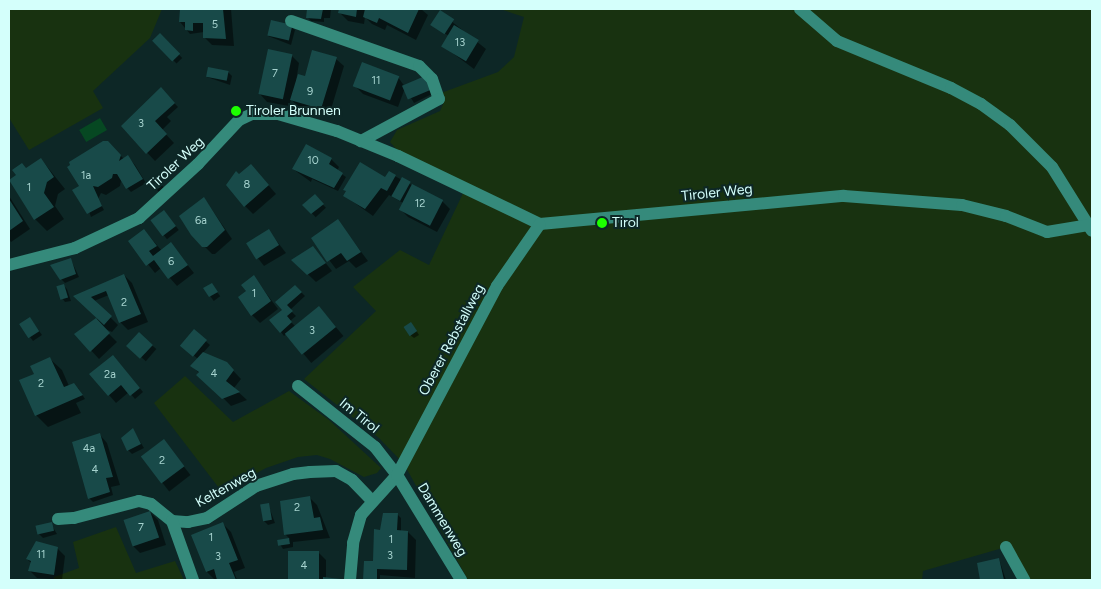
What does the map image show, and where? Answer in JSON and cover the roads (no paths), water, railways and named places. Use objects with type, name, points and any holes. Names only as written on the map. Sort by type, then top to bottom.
[{"type":"street","points":[[800,9],[837,41],[951,88],[1002,120],[1052,167],[1091,228]]},
{"type":"street","points":[[291,21],[419,66],[432,79],[438,98],[361,141]]},
{"type":"street","name":"Tiroler Weg","points":[[9,265],[74,248],[139,218],[239,120],[252,114],[278,114],[361,141],[540,224],[844,196],[962,205],[1006,216],[1047,232],[1091,228]]},
{"type":"street","name":"Oberer Rebstallweg","points":[[350,580],[352,543],[361,515],[397,474],[497,286],[540,224]]},
{"type":"street","name":"Im Tirol","points":[[298,386],[375,448],[397,474]]},
{"type":"street","name":"Keltenweg","points":[[172,521],[188,522],[206,518],[256,486],[293,474],[336,471],[352,480],[372,501]]},
{"type":"street","name":"Dammenweg","points":[[397,474],[461,580]]},
{"type":"street","points":[[58,519],[74,518],[139,501],[151,504],[172,521],[193,580]]},
{"type":"street","points":[[1006,547],[1024,580]]},
{"type":"place","name":"Tiroler Brunnen","points":[[236,111]]},
{"type":"place","name":"Tirol","points":[[602,223]]}]
